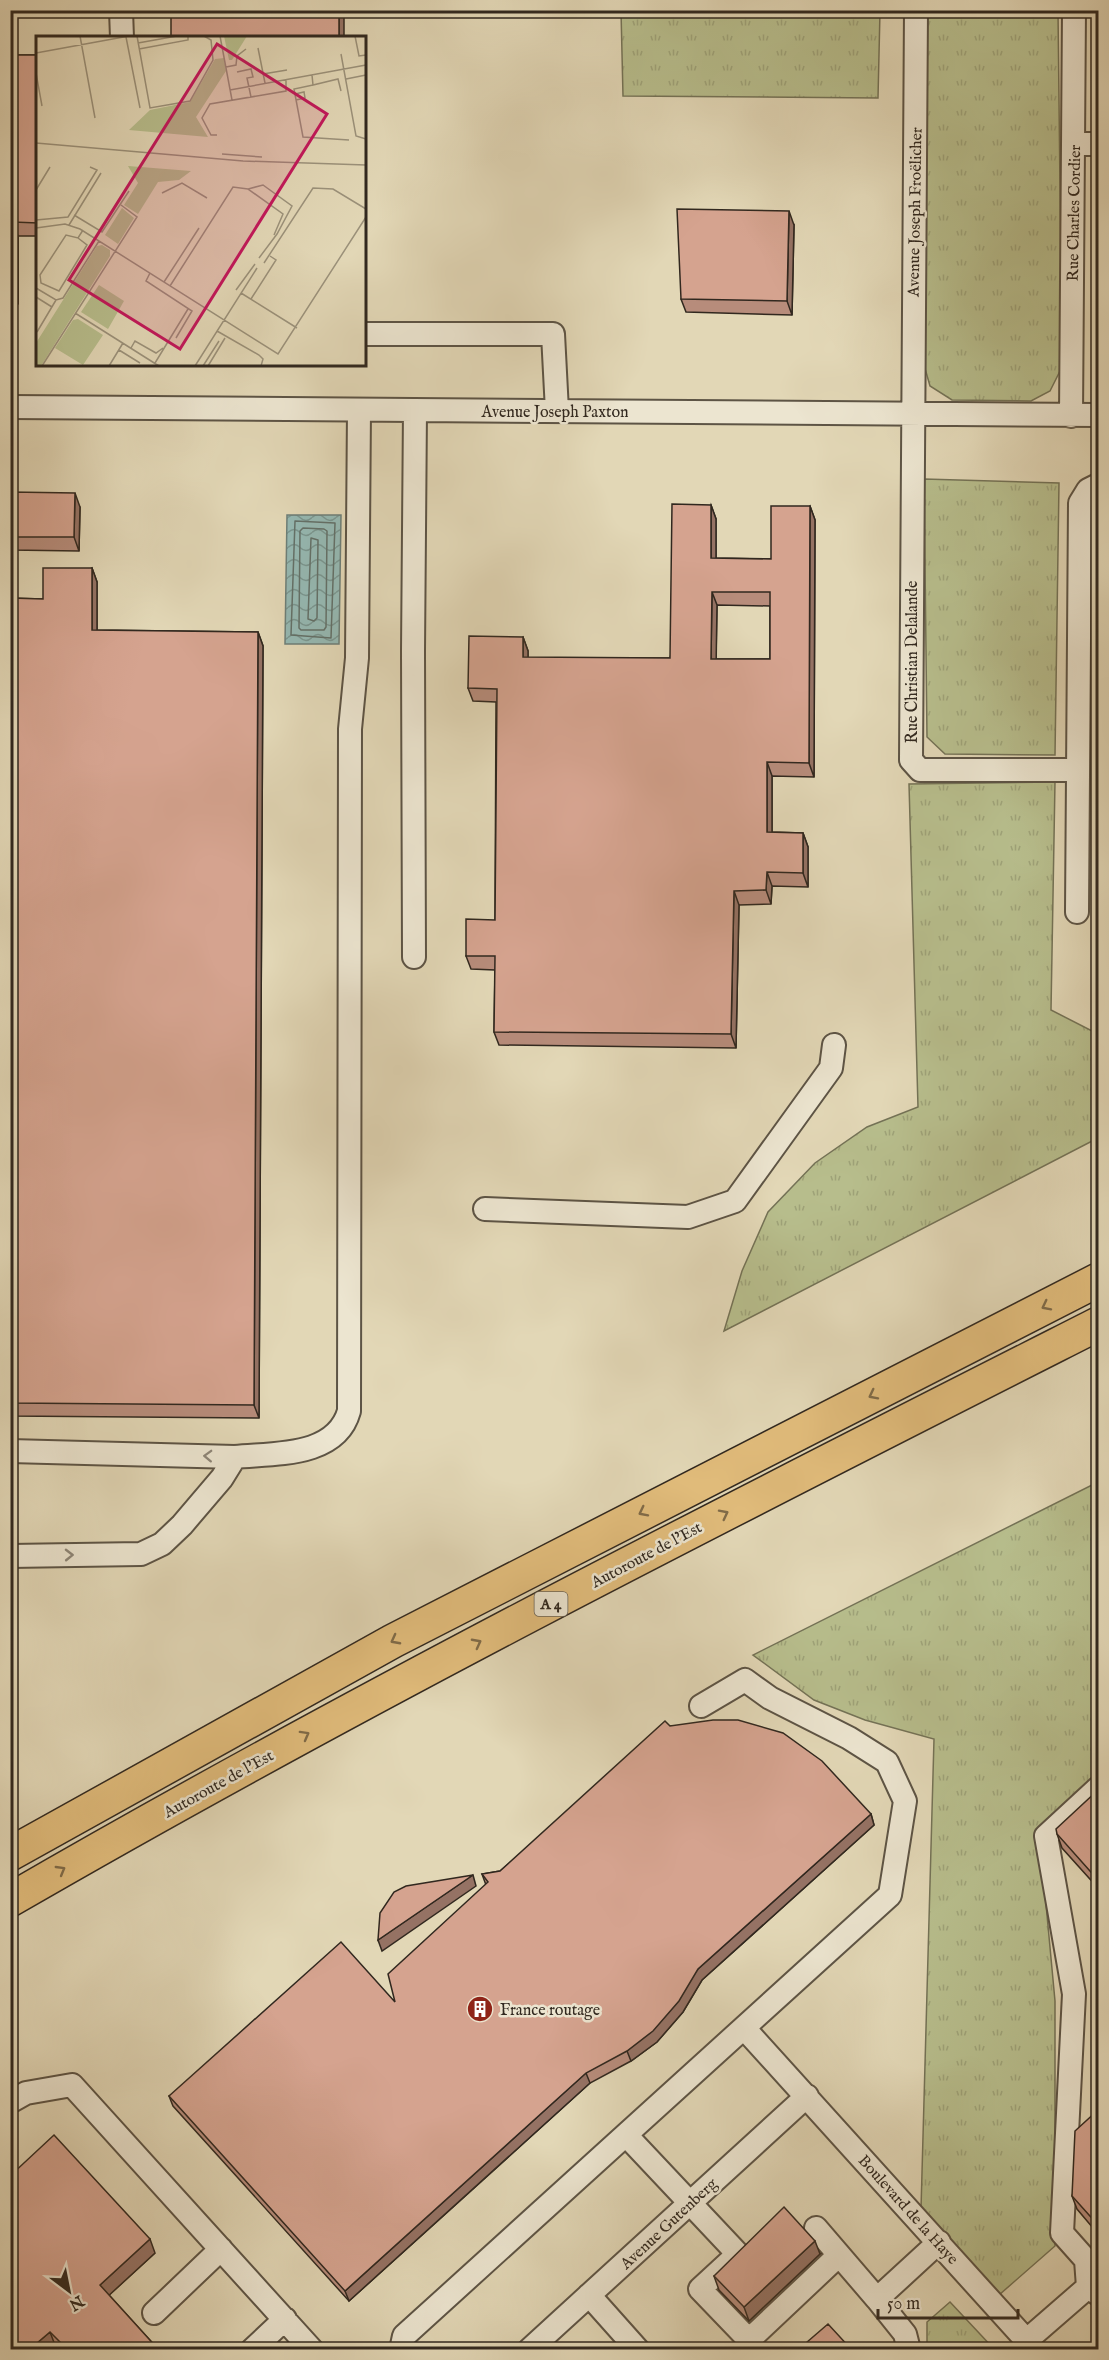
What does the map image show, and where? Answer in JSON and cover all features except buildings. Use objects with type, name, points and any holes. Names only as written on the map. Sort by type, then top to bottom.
[{"type":"highway","name":"A 4","points":[[10,1854],[393,1641],[1098,1280]]},
{"type":"highway","name":"Autoroute de l’Est","points":[[10,1900],[408,1679],[691,1531],[1098,1324]]},
{"type":"street","points":[[121,10],[122,36]]},
{"type":"street","name":"Avenue Joseph Froëlicher","points":[[913,413],[916,10]]},
{"type":"street","name":"Rue Charles Cordier","points":[[1071,416],[1074,10]]},
{"type":"street","points":[[1073,144],[1098,144]]},
{"type":"street","points":[[366,334],[553,334],[557,411]]},
{"type":"street","name":"Avenue Joseph Paxton","points":[[10,407],[1098,415]]},
{"type":"street","points":[[10,1451],[235,1457],[313,1449],[333,1437],[346,1423],[349,1412],[350,729],[357,658],[359,410]]},
{"type":"street","points":[[414,957],[412,651],[415,410]]},
{"type":"street","name":"Rue Christian Delalande","points":[[913,413],[911,760],[920,770],[1068,770]]},
{"type":"street","points":[[1077,912],[1068,770],[1080,503],[1088,490],[1098,485]]},
{"type":"street","points":[[485,1209],[688,1217],[735,1202],[831,1068],[834,1045]]},
{"type":"street","points":[[10,1556],[141,1554],[162,1544],[182,1525],[222,1478],[235,1457]]},
{"type":"street","points":[[401,2349],[404,2336],[890,1895],[905,1801],[887,1762],[849,1738],[770,1698],[744,1680],[701,1706]]},
{"type":"street","points":[[1031,2345],[1093,2290],[1086,2260],[1062,2233],[1074,1994],[1046,1836],[1098,1788]]},
{"type":"street","name":"Boulevard de la Haye","points":[[744,2028],[1031,2345]]},
{"type":"street","points":[[10,2102],[26,2093],[72,2085],[312,2349]]},
{"type":"street","name":"Avenue Gutenberg","points":[[529,2349],[807,2096]]},
{"type":"street","points":[[626,2135],[738,2254],[700,2289],[749,2340],[839,2255]]},
{"type":"street","points":[[816,2228],[905,2334],[909,2349]]},
{"type":"street","points":[[877,2299],[939,2242]]},
{"type":"street","points":[[154,2313],[221,2249]]},
{"type":"street","points":[[589,2295],[638,2349]]},
{"type":"street","points":[[252,2349],[285,2319]]},
{"type":"green space","points":[[621,11],[880,11],[878,98],[623,96]]},
{"type":"green space","points":[[924,11],[1058,11],[1062,367],[1050,391],[1031,401],[952,400],[930,386],[922,358]]},
{"type":"green space","points":[[924,479],[1059,483],[1055,755],[945,754],[927,737]]},
{"type":"green space","points":[[1055,782],[1051,1010],[1098,1034],[1098,1138],[724,1331],[742,1271],[768,1212],[815,1163],[867,1127],[918,1107],[909,784]]},
{"type":"green space","points":[[1098,1482],[1098,1773],[1039,1829],[1055,2001],[1055,2246],[999,2295],[921,2209],[934,1739],[865,1720],[814,1700],[753,1655]]},
{"type":"green space","points":[[950,2302],[994,2349],[927,2349],[927,2322]]},
{"type":"water","points":[[287,515],[341,515],[339,644],[285,644]]},
{"type":"place","name":"France routage","points":[[480,2009]]}]
